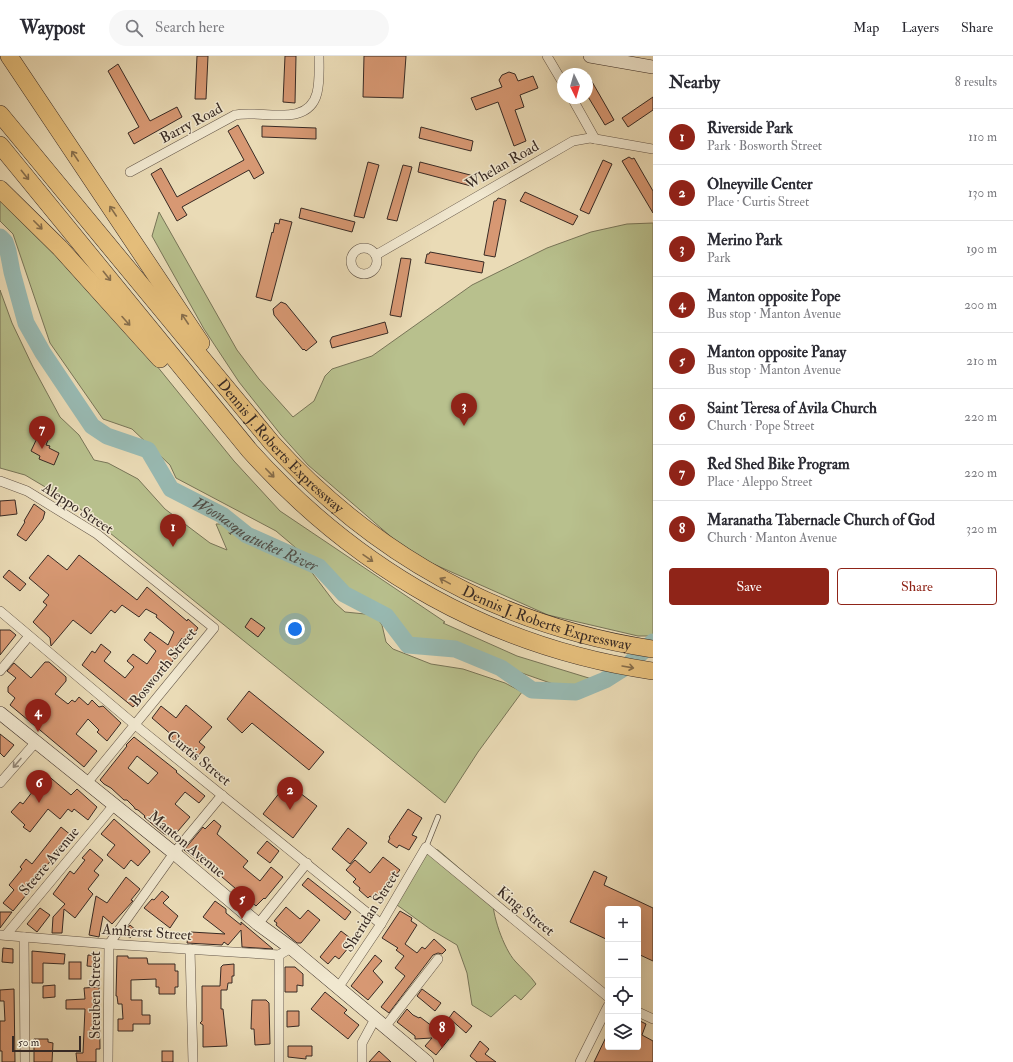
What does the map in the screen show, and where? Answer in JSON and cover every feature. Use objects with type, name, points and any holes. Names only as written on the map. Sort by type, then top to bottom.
[{"type":"highway","points":[[13,60],[189,326],[272,443]]},
{"type":"highway","name":"Dennis J. Roberts Expressway","points":[[0,114],[272,443],[306,479],[356,523],[382,543],[424,570],[478,598],[518,615],[577,634],[653,650]]},
{"type":"highway","name":"Dennis J. Roberts Expressway","points":[[0,145],[250,451],[285,488],[323,523],[363,555],[406,583],[447,606],[499,629],[547,647],[608,663],[650,670]]},
{"type":"highway","points":[[0,188],[60,248],[188,390],[250,451]]},
{"type":"main road","points":[[590,56],[653,67]]},
{"type":"main road","name":"Manton Avenue","points":[[0,713],[35,743],[174,853],[258,924],[291,948],[427,1062]]},
{"type":"street","name":"Barry Road","points":[[130,172],[235,115],[291,115],[304,110],[312,104],[316,95],[319,56]]},
{"type":"street","points":[[547,56],[557,73]]},
{"type":"street","points":[[575,104],[595,139]]},
{"type":"street","name":"Whelan Road","points":[[376,254],[570,142],[581,138],[595,139],[653,149]]},
{"type":"street","name":"Aleppo Street","points":[[0,481],[27,491],[44,501],[96,534],[136,566]]},
{"type":"street","name":"Bosworth Street","points":[[87,783],[214,628],[136,566]]},
{"type":"street","name":"Curtis Street","points":[[0,611],[134,724],[381,924]]},
{"type":"street","points":[[0,671],[30,636]]},
{"type":"street","points":[[1,780],[35,743]]},
{"type":"street","name":"Steuben Street","points":[[108,1062],[109,944],[174,853],[222,795]]},
{"type":"street","name":"Steere Avenue","points":[[3,935],[114,805]]},
{"type":"street","name":"Sheridan Street","points":[[338,988],[381,924],[426,847]]},
{"type":"street","name":"King Street","points":[[426,847],[605,995]]},
{"type":"street","points":[[258,924],[307,863]]},
{"type":"street","name":"Amherst Street","points":[[3,935],[109,944],[279,954],[291,948]]},
{"type":"street","points":[[24,937],[25,1062]]},
{"type":"street","points":[[190,949],[193,1062]]},
{"type":"street","points":[[279,954],[279,1062]]},
{"type":"street","points":[[362,1062],[362,1043],[438,959]]},
{"type":"street","points":[[580,1062],[605,1012]]},
{"type":"street","points":[[641,1014],[653,1020]]},
{"type":"lane","points":[[426,847],[438,816]]},
{"type":"green space","points":[[0,199],[88,288],[139,344],[234,461],[280,511],[445,622],[443,623],[517,656],[592,679],[573,686],[556,685],[499,665],[428,647],[401,631],[385,617],[355,598],[276,531],[176,478],[170,465],[132,429],[103,419],[50,343],[13,234],[0,221]]},
{"type":"green space","points":[[159,212],[237,350],[259,379],[293,417],[314,401],[325,376],[332,369],[372,356],[472,285],[547,248],[591,232],[627,224],[653,223],[653,636],[638,636],[548,615],[411,554],[308,465],[281,435],[239,382],[204,329],[152,236]]},
{"type":"green space","points":[[0,290],[12,323],[33,367],[60,417],[79,435],[94,460],[108,463],[138,479],[165,509],[210,543],[227,550],[216,524],[232,524],[249,532],[283,556],[310,570],[335,603],[345,612],[375,615],[382,625],[386,642],[393,649],[431,664],[463,669],[505,683],[522,692],[478,752],[445,803],[74,504],[25,475],[0,468]]},
{"type":"green space","points":[[432,848],[438,850],[493,897],[496,921],[503,940],[515,961],[536,984],[521,1000],[515,995],[491,1017],[472,1005],[467,973],[457,945],[430,929],[397,905],[423,852]]},
{"type":"building","points":[[197,56],[208,56],[206,99],[195,99]]},
{"type":"building","points":[[285,56],[296,56],[295,103],[283,102]]},
{"type":"building","points":[[364,56],[406,56],[403,98],[363,97]]},
{"type":"building","points":[[118,64],[150,121],[177,107],[182,117],[134,144],[128,133],[139,127],[108,71]]},
{"type":"building","points":[[509,72],[515,74],[518,81],[533,76],[538,88],[520,95],[524,107],[515,110],[526,141],[514,146],[498,102],[476,110],[471,98],[502,87],[499,80],[502,75]]},
{"type":"building","points":[[593,83],[614,120],[605,125],[592,104]]},
{"type":"building","points":[[653,97],[653,110],[628,127],[622,118]]},
{"type":"building","points":[[238,125],[264,173],[254,179],[249,170],[182,207],[187,215],[177,221],[151,174],[161,168],[177,197],[244,160],[228,131]]},
{"type":"building","points":[[262,126],[316,128],[316,139],[262,137]]},
{"type":"building","points":[[421,127],[473,141],[471,151],[419,138]]},
{"type":"building","points":[[629,157],[632,159],[634,158],[653,191],[653,213],[622,161]]},
{"type":"building","points":[[603,160],[612,164],[589,214],[580,210]]},
{"type":"building","points":[[368,162],[379,165],[364,218],[354,216]]},
{"type":"building","points":[[420,162],[474,176],[471,186],[418,172]]},
{"type":"building","points":[[403,165],[412,167],[397,221],[387,219]]},
{"type":"building","points":[[525,192],[578,216],[573,225],[520,201]]},
{"type":"building","points":[[498,198],[506,200],[495,257],[484,255],[494,201]]},
{"type":"building","points":[[301,208],[355,222],[352,232],[299,218]]},
{"type":"building","points":[[280,219],[292,222],[271,301],[256,297],[272,232],[273,233],[275,223],[279,224]]},
{"type":"building","points":[[430,252],[484,262],[482,273],[425,263],[427,254]]},
{"type":"building","points":[[401,258],[411,259],[401,317],[390,315]]},
{"type":"building","points":[[281,302],[286,304],[317,342],[306,351],[304,349],[303,350],[274,315],[273,309]]},
{"type":"building","points":[[385,322],[388,333],[332,348],[330,341],[332,337]]},
{"type":"building","points":[[38,436],[48,440],[46,445],[50,446],[49,448],[59,453],[54,465],[39,459],[40,456],[31,451]]},
{"type":"building","points":[[15,500],[17,514],[0,516],[0,501]]},
{"type":"building","points":[[34,504],[45,512],[43,519],[26,541],[17,535]]},
{"type":"building","points":[[48,555],[67,570],[79,555],[137,600],[147,587],[187,621],[188,619],[198,628],[190,640],[188,639],[186,642],[182,638],[174,650],[178,653],[172,662],[133,707],[82,665],[92,651],[95,653],[101,644],[111,652],[104,661],[125,678],[134,667],[127,661],[133,654],[147,664],[156,651],[144,640],[150,632],[168,645],[174,632],[156,617],[157,615],[146,609],[139,617],[122,605],[115,613],[111,610],[91,634],[73,620],[51,646],[50,638],[33,622],[47,605],[43,602],[49,595],[29,578]]},
{"type":"building","points":[[9,570],[26,584],[20,591],[3,577]]},
{"type":"building","points":[[251,618],[265,628],[258,637],[245,627]]},
{"type":"building","points":[[0,630],[10,630],[16,635],[0,655]]},
{"type":"building","points":[[45,662],[49,662],[66,677],[66,681],[55,694],[68,704],[72,700],[75,702],[79,697],[88,705],[92,700],[99,707],[103,706],[121,723],[107,741],[97,732],[99,730],[88,719],[76,734],[97,751],[84,767],[10,705],[15,698],[8,692],[8,687],[16,678],[7,671],[14,663],[31,678]]},
{"type":"building","points":[[249,691],[324,752],[309,770],[252,723],[242,733],[227,719]]},
{"type":"building","points":[[186,705],[212,727],[199,742],[205,747],[195,760],[170,739],[173,736],[152,718],[161,706],[176,718]]},
{"type":"building","points":[[0,734],[14,745],[4,757],[0,753]]},
{"type":"building","points":[[134,737],[177,771],[176,772],[205,796],[199,803],[185,792],[175,804],[190,817],[172,838],[163,833],[135,809],[127,800],[124,800],[100,780],[127,746],[126,745]],"holes":[[[137,756],[158,773],[148,784],[128,768]]]},
{"type":"building","points":[[46,774],[71,795],[77,789],[97,807],[88,820],[74,809],[72,812],[68,809],[60,819],[48,809],[30,832],[23,827],[25,825],[11,812],[20,802],[23,804]]},
{"type":"building","points":[[287,783],[317,806],[293,838],[263,814]]},
{"type":"building","points":[[408,809],[422,818],[412,835],[417,837],[409,850],[399,845],[397,848],[388,842],[389,837]]},
{"type":"building","points":[[114,819],[149,850],[150,852],[138,866],[131,860],[124,869],[107,855],[115,845],[101,834]]},
{"type":"building","points":[[214,820],[221,826],[217,834],[248,861],[243,867],[260,881],[271,867],[283,877],[265,899],[264,898],[256,906],[215,871],[208,867],[207,868],[184,850],[203,827],[205,829]]},
{"type":"building","points":[[61,827],[72,836],[29,886],[31,889],[13,911],[3,903],[14,890],[9,885],[22,869],[20,867],[26,859],[32,864]]},
{"type":"building","points":[[348,828],[367,843],[350,864],[332,849]]},
{"type":"building","points":[[267,841],[279,851],[270,863],[257,853]]},
{"type":"building","points":[[90,849],[103,860],[94,871],[99,875],[88,889],[93,894],[75,918],[64,909],[62,933],[52,933],[53,917],[65,904],[53,894],[70,871],[74,874],[85,860],[82,858]]},
{"type":"building","points":[[383,857],[400,870],[383,890],[385,892],[377,901],[370,896],[368,898],[359,890],[360,888],[353,882],[356,879],[346,870],[355,860],[370,873]]},
{"type":"building","points":[[594,871],[607,877],[604,885],[653,908],[653,961],[641,955],[641,906],[605,906],[605,939],[570,922]]},
{"type":"building","points":[[126,877],[140,889],[131,900],[133,901],[112,924],[103,916],[99,937],[89,935],[96,896],[107,903]]},
{"type":"building","points":[[308,878],[351,912],[345,920],[302,885]]},
{"type":"building","points":[[162,891],[169,897],[163,903],[178,916],[170,928],[144,908]]},
{"type":"building","points":[[215,901],[226,909],[226,913],[241,925],[241,922],[273,949],[242,947],[241,930],[228,945],[224,942],[222,945],[187,943],[188,936],[191,932],[225,934],[203,917]]},
{"type":"building","points":[[286,907],[300,919],[308,910],[320,920],[301,943],[297,943],[276,925],[277,923],[274,921]]},
{"type":"building","points":[[40,908],[50,915],[37,932],[27,924]]},
{"type":"building","points":[[400,911],[412,918],[411,921],[417,925],[405,944],[417,953],[422,947],[425,949],[434,939],[446,950],[442,954],[438,953],[433,955],[389,1013],[381,1007],[405,976],[395,968],[404,956],[396,950],[398,948],[382,938]]},
{"type":"building","points":[[0,912],[12,912],[0,928]]},
{"type":"building","points":[[130,925],[137,931],[130,938],[124,933]]},
{"type":"building","points":[[341,931],[354,941],[339,959],[335,956],[328,964],[320,957]]},
{"type":"building","points":[[3,948],[13,949],[13,963],[2,962]]},
{"type":"building","points":[[32,951],[65,954],[64,964],[43,963],[43,983],[32,983]]},
{"type":"building","points":[[88,955],[99,956],[98,967],[87,966]]},
{"type":"building","points":[[375,955],[382,961],[373,971],[383,982],[368,1000],[351,986]]},
{"type":"building","points":[[117,956],[128,956],[128,958],[147,958],[148,964],[175,964],[175,971],[178,971],[178,987],[175,987],[175,994],[159,994],[159,987],[156,987],[156,979],[131,980],[131,1000],[142,1000],[142,1015],[150,1015],[150,1024],[133,1024],[133,1031],[118,1031],[118,1019],[123,1019],[122,1004],[118,1004],[116,996]]},
{"type":"building","points":[[69,962],[81,962],[81,979],[69,979]]},
{"type":"building","points":[[234,964],[234,976],[232,976],[232,983],[228,983],[227,990],[221,990],[221,1009],[223,1009],[227,1046],[203,1047],[203,1025],[200,1023],[202,1021],[202,986],[220,986],[221,967],[223,965]]},
{"type":"building","points":[[285,967],[295,967],[303,974],[303,986],[297,985],[297,992],[285,992]]},
{"type":"building","points":[[55,985],[55,997],[43,998],[43,986]]},
{"type":"building","points":[[99,987],[100,1049],[96,1049],[96,1062],[77,1062],[76,1053],[83,1053],[85,1009],[66,1009],[66,1000],[85,999],[84,988]]},
{"type":"building","points":[[14,989],[15,1062],[2,1062],[2,1051],[0,1051],[0,1021],[5,1021],[4,1001],[0,1001],[0,990]]},
{"type":"building","points":[[422,989],[441,1003],[435,1011],[417,996]]},
{"type":"building","points":[[325,992],[347,1010],[344,1013],[359,1025],[348,1039],[311,1009]]},
{"type":"building","points":[[252,1000],[266,1000],[269,1003],[270,1044],[255,1045],[254,1029],[251,1029]]},
{"type":"building","points":[[407,1009],[413,1015],[419,1018],[420,1017],[449,1039],[436,1055],[425,1046],[432,1038],[415,1039],[415,1036],[397,1022]]},
{"type":"building","points":[[287,1011],[299,1011],[299,1026],[287,1027]]},
{"type":"building","points":[[454,1011],[472,1026],[466,1033],[449,1018]]},
{"type":"building","points":[[641,1022],[646,1024],[642,1035],[653,1041],[653,1062],[594,1062],[605,1039],[605,1050],[641,1050]]},
{"type":"building","points":[[34,1039],[48,1039],[48,1042],[53,1043],[52,1062],[34,1062]]},
{"type":"building","points":[[480,1041],[489,1049],[485,1054],[496,1062],[477,1062],[470,1056]]},
{"type":"building","points":[[288,1046],[312,1046],[312,1056],[306,1056],[306,1059],[288,1057]]},
{"type":"building","points":[[162,1051],[173,1051],[173,1062],[162,1062]]},
{"type":"building","points":[[379,1051],[391,1062],[369,1062]]},
{"type":"waterway","name":"Woonasquatucket River","points":[[0,237],[5,242],[8,251],[12,272],[26,323],[43,353],[92,426],[107,436],[148,450],[171,489],[222,515],[247,535],[319,567],[344,594],[386,616],[408,645],[455,649],[501,668],[532,690],[576,692],[605,680],[627,666],[653,642]]},
{"type":"place","name":"Merino Park","points":[[464,426]]},
{"type":"place","name":"Red Shed Bike Program","points":[[42,449]]},
{"type":"place","name":"Riverside Park","points":[[173,547]]},
{"type":"place","name":"Manton opposite Pope","points":[[38,732]]},
{"type":"place","name":"Saint Teresa of Avila Church","points":[[39,803]]},
{"type":"place","name":"Olneyville Center","points":[[290,810]]},
{"type":"place","name":"Manton opposite Panay","points":[[242,919]]},
{"type":"place","name":"Maranatha Tabernacle Church of God","points":[[442,1048]]}]
